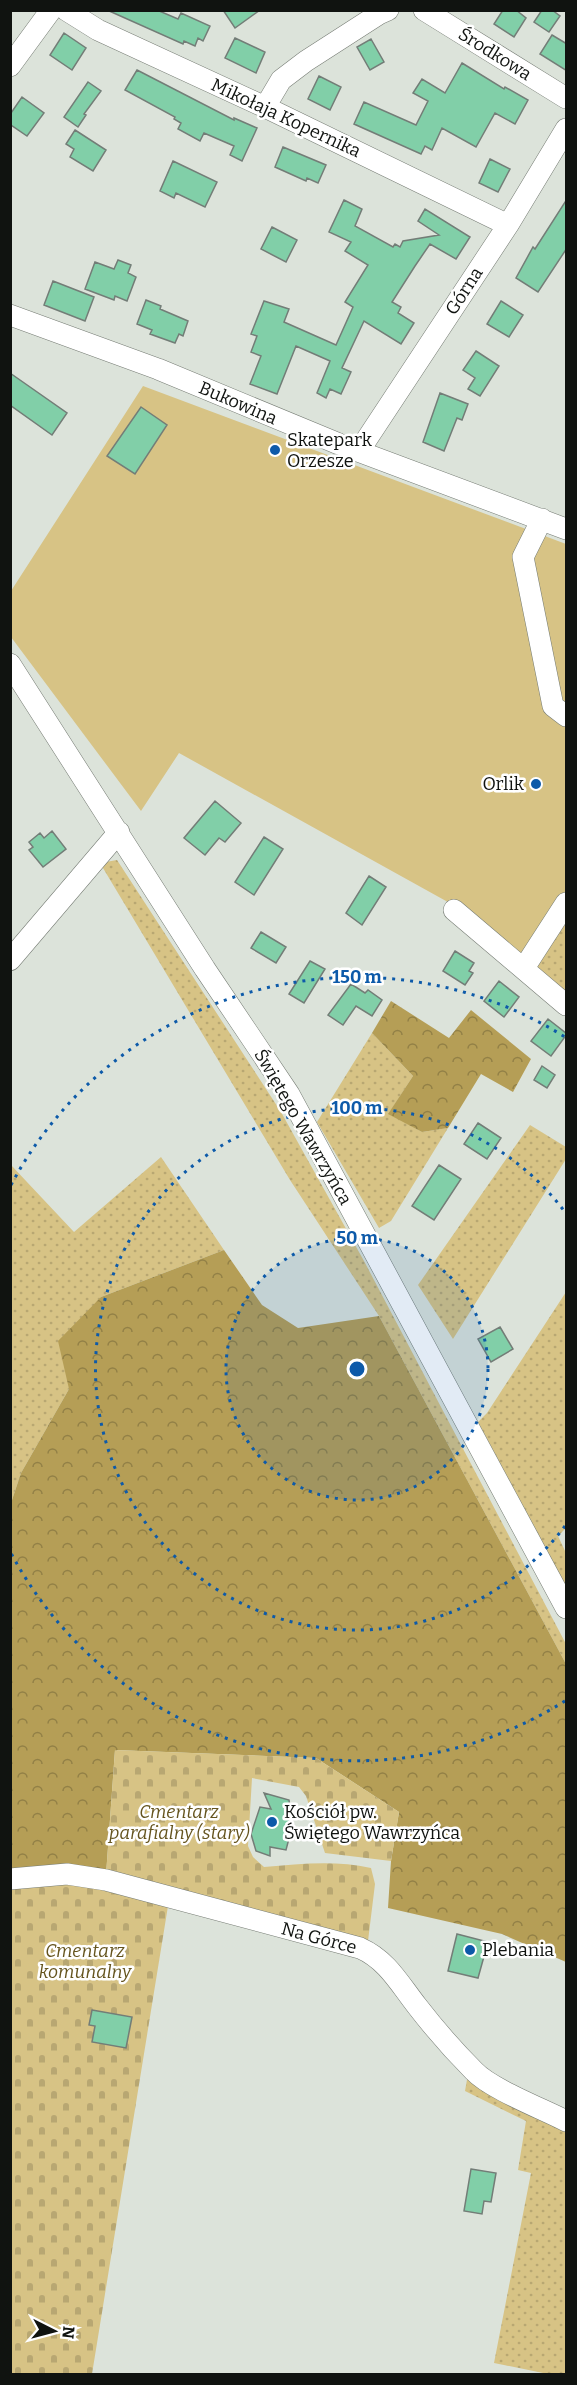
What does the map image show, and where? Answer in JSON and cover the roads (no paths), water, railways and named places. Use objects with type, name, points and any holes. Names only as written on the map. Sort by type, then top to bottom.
[{"type":"street","points":[[10,66],[51,10]]},
{"type":"street","name":"Mikołaja Kopernika","points":[[66,10],[98,30],[265,107],[508,225]]},
{"type":"street","points":[[265,107],[281,80],[306,60],[388,10]]},
{"type":"street","name":"Środkowa","points":[[424,10],[567,98]]},
{"type":"street","name":"Górna","points":[[358,451],[508,225],[567,129]]},
{"type":"street","name":"Bukowina","points":[[10,315],[158,369],[358,451],[567,529]]},
{"type":"street","points":[[542,519],[523,557],[553,706],[567,716]]},
{"type":"street","name":"Świętego Wawrzyńca","points":[[10,664],[205,969],[289,1094],[567,1608]]},
{"type":"street","points":[[10,960],[119,832]]},
{"type":"street","points":[[524,968],[567,903]]},
{"type":"street","points":[[454,910],[567,1005]]},
{"type":"street","name":"Na Górce","points":[[10,1879],[67,1874],[106,1880],[360,1948],[375,1955],[388,1968],[417,2006],[476,2073],[490,2083],[567,2121]]},
{"type":"place","name":"Skatepark Orzesze","points":[[275,450]]},
{"type":"place","name":"Orlik","points":[[536,784]]},
{"type":"place","name":"Kościół pw. Świętego Wawrzyńca","points":[[272,1822]]},
{"type":"place","name":"Plebania","points":[[470,1950]]},
{"type":"park label","name":"Cmentarz parafialny (stary)","points":[[179,1822]]},
{"type":"park label","name":"Cmentarz komunalny","points":[[85,1961]]}]
